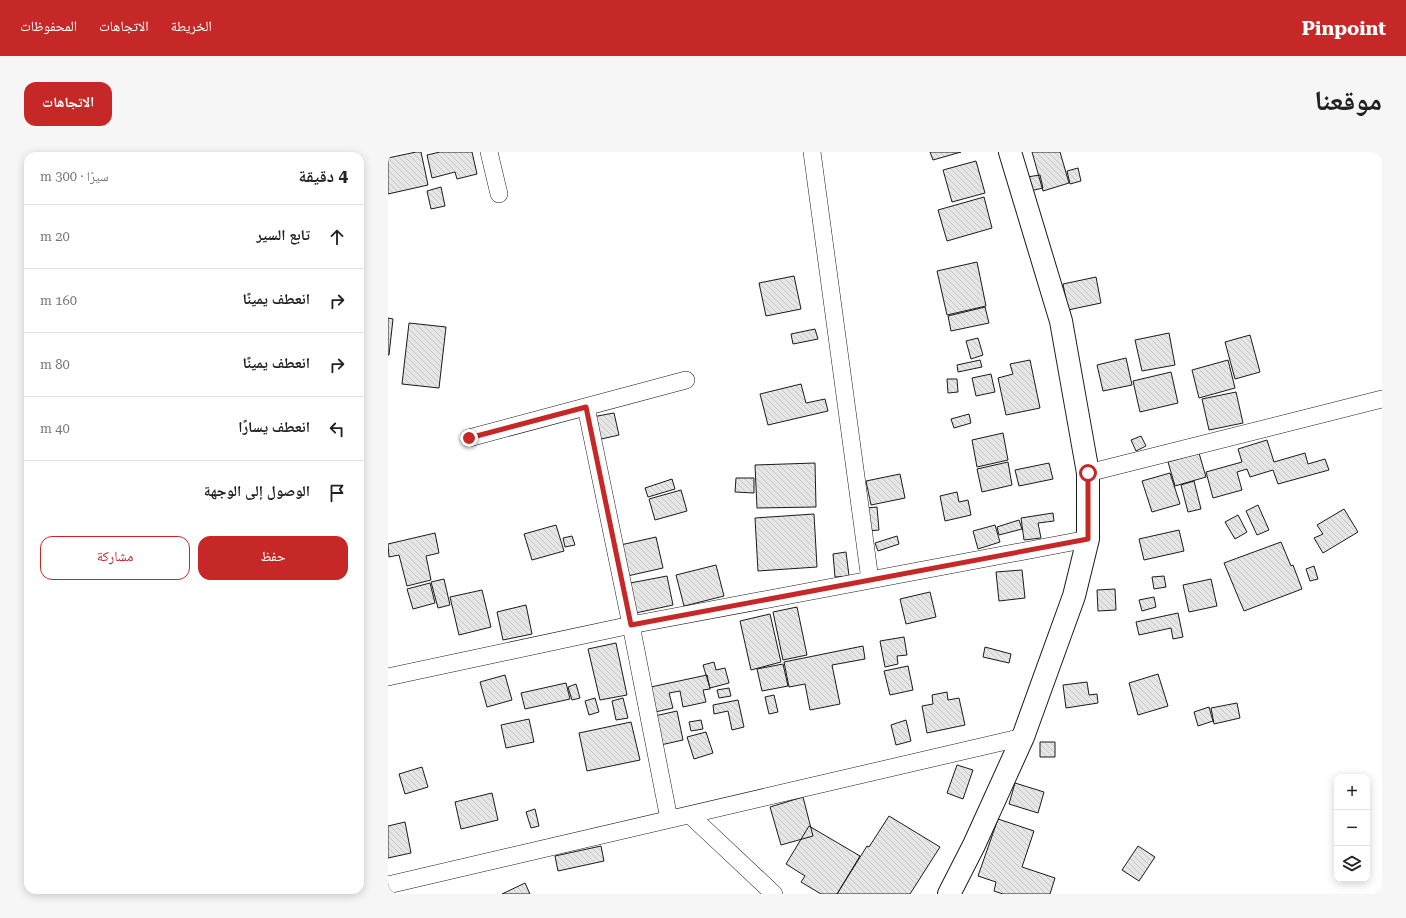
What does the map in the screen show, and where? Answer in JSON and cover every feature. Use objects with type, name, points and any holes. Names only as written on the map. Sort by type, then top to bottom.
[{"type":"street","points":[[489,152],[498,194]]},
{"type":"street","points":[[812,152],[870,580]]},
{"type":"street","points":[[949,894],[974,845],[1023,736],[1074,596],[1088,539],[1088,473],[1061,321],[1010,152]]},
{"type":"street","points":[[469,438],[686,380]]},
{"type":"street","points":[[1088,473],[1382,399]]},
{"type":"street","points":[[586,407],[669,819]]},
{"type":"street","points":[[388,677],[631,625],[1088,539]]},
{"type":"street","points":[[388,885],[1023,736]]},
{"type":"street","points":[[690,815],[771,893]]},
{"type":"building","points":[[421,152],[428,185],[388,194],[388,158]]},
{"type":"building","points":[[440,152],[472,152],[477,174],[457,179],[455,172],[432,178],[427,155]]},
{"type":"building","points":[[930,152],[961,152],[933,160]]},
{"type":"building","points":[[1032,152],[1060,152],[1069,183],[1043,191]]},
{"type":"building","points":[[976,161],[985,193],[952,202],[943,170]]},
{"type":"building","points":[[1078,168],[1081,181],[1070,184],[1067,171]]},
{"type":"building","points":[[1040,175],[1043,188],[1030,191],[1027,177]]},
{"type":"building","points":[[441,187],[445,206],[431,209],[427,191]]},
{"type":"building","points":[[984,197],[992,228],[947,241],[938,210]]},
{"type":"building","points":[[977,262],[986,306],[947,315],[937,271]]},
{"type":"building","points":[[794,276],[801,309],[766,316],[759,283]]},
{"type":"building","points":[[1096,277],[1101,303],[1068,310],[1063,284]]},
{"type":"building","points":[[985,307],[989,323],[951,331],[948,316]]},
{"type":"building","points":[[388,318],[393,319],[389,355],[388,355]]},
{"type":"building","points":[[409,323],[446,327],[439,388],[402,384]]},
{"type":"building","points":[[815,329],[818,339],[793,344],[791,334]]},
{"type":"building","points":[[1169,333],[1175,365],[1142,371],[1135,340]]},
{"type":"building","points":[[1250,335],[1260,372],[1235,379],[1225,342]]},
{"type":"building","points":[[978,338],[983,355],[971,359],[966,341]]},
{"type":"building","points":[[1126,358],[1132,385],[1103,391],[1097,365]]},
{"type":"building","points":[[980,360],[982,367],[958,372],[957,365]]},
{"type":"building","points":[[1030,360],[1040,408],[1006,415],[998,378],[1013,374],[1010,364]]},
{"type":"building","points":[[1228,360],[1235,388],[1199,398],[1192,370]]},
{"type":"building","points":[[1171,372],[1178,403],[1140,412],[1133,381]]},
{"type":"building","points":[[991,374],[995,392],[976,396],[972,378]]},
{"type":"building","points":[[947,379],[957,379],[958,392],[948,393]]},
{"type":"building","points":[[801,384],[806,403],[825,399],[828,411],[768,425],[760,394]]},
{"type":"building","points":[[1236,392],[1243,423],[1209,430],[1202,399]]},
{"type":"building","points":[[614,413],[619,435],[597,440],[592,417]]},
{"type":"building","points":[[969,414],[971,423],[954,428],[951,419]]},
{"type":"building","points":[[1003,433],[1008,460],[977,467],[972,440]]},
{"type":"building","points":[[1141,436],[1146,446],[1136,451],[1131,440]]},
{"type":"building","points":[[1267,440],[1274,462],[1305,453],[1308,464],[1325,459],[1329,470],[1278,484],[1273,470],[1250,477],[1247,469],[1237,472],[1242,490],[1213,498],[1206,472],[1242,462],[1238,449]]},
{"type":"building","points":[[1199,453],[1206,477],[1175,486],[1168,462]]},
{"type":"building","points":[[1008,462],[1012,485],[982,492],[977,469]]},
{"type":"building","points":[[815,463],[816,507],[757,508],[755,465]]},
{"type":"building","points":[[1049,463],[1053,479],[1019,486],[1015,470]]},
{"type":"building","points":[[1170,473],[1180,504],[1152,512],[1142,481]]},
{"type":"building","points":[[900,474],[905,498],[871,505],[866,481]]},
{"type":"building","points":[[736,478],[754,478],[754,493],[735,492]]},
{"type":"building","points":[[672,479],[675,489],[648,497],[645,488]]},
{"type":"building","points":[[1194,481],[1201,509],[1188,512],[1181,485]]},
{"type":"building","points":[[681,490],[687,511],[655,520],[649,499]]},
{"type":"building","points":[[957,492],[959,502],[968,500],[971,515],[945,521],[940,496]]},
{"type":"building","points":[[1258,505],[1269,530],[1257,535],[1246,511]]},
{"type":"building","points":[[877,507],[879,530],[868,531],[866,508]]},
{"type":"building","points":[[1344,509],[1358,532],[1323,553],[1314,538],[1323,534],[1317,525]]},
{"type":"building","points":[[1053,513],[1054,521],[1038,523],[1041,538],[1024,540],[1021,518]]},
{"type":"building","points":[[814,514],[817,567],[758,571],[755,518]]},
{"type":"building","points":[[1238,515],[1247,532],[1235,539],[1225,522]]},
{"type":"building","points":[[1019,520],[1022,529],[999,535],[997,527]]},
{"type":"building","points":[[556,525],[564,551],[532,560],[524,534]]},
{"type":"building","points":[[995,525],[1000,542],[978,549],[973,531]]},
{"type":"building","points":[[1179,530],[1184,551],[1144,560],[1139,539]]},
{"type":"building","points":[[435,533],[439,553],[426,556],[431,580],[407,586],[399,555],[389,557],[388,544]]},
{"type":"building","points":[[572,536],[575,545],[565,547],[563,538]]},
{"type":"building","points":[[897,536],[899,544],[878,551],[875,543]]},
{"type":"building","points":[[656,537],[663,568],[623,577],[616,546]]},
{"type":"building","points":[[1281,542],[1291,566],[1293,565],[1302,589],[1244,611],[1224,563]]},
{"type":"building","points":[[846,552],[849,576],[835,577],[833,554]]},
{"type":"building","points":[[716,565],[724,596],[684,606],[676,575]]},
{"type":"building","points":[[1314,566],[1318,579],[1310,581],[1306,569]]},
{"type":"building","points":[[1022,570],[1025,598],[999,601],[996,572]]},
{"type":"building","points":[[667,576],[673,605],[631,614],[625,584]]},
{"type":"building","points":[[1164,576],[1166,587],[1154,589],[1152,577]]},
{"type":"building","points":[[444,579],[450,605],[438,608],[431,582]]},
{"type":"building","points":[[1211,579],[1217,606],[1189,612],[1183,585]]},
{"type":"building","points":[[430,583],[435,603],[413,609],[407,589]]},
{"type":"building","points":[[1115,589],[1116,610],[1098,611],[1097,590]]},
{"type":"building","points":[[482,590],[491,627],[459,635],[450,597]]},
{"type":"building","points":[[930,592],[936,617],[906,624],[900,599]]},
{"type":"building","points":[[1154,597],[1156,607],[1142,611],[1139,600]]},
{"type":"building","points":[[526,605],[532,634],[503,640],[497,612]]},
{"type":"building","points":[[797,607],[807,655],[783,660],[773,612]]},
{"type":"building","points":[[1178,613],[1183,637],[1173,639],[1171,628],[1139,635],[1136,622]]},
{"type":"building","points":[[770,614],[781,662],[751,670],[740,621]]},
{"type":"building","points":[[904,637],[907,655],[897,656],[898,664],[885,667],[880,641]]},
{"type":"building","points":[[616,643],[627,695],[600,700],[588,649]]},
{"type":"building","points":[[863,646],[865,659],[832,665],[840,704],[810,710],[805,684],[789,687],[784,662]]},
{"type":"building","points":[[985,647],[1011,654],[1009,663],[983,657]]},
{"type":"building","points":[[714,662],[716,670],[725,668],[729,683],[710,688],[703,665]]},
{"type":"building","points":[[783,664],[788,686],[762,691],[757,669]]},
{"type":"building","points":[[908,666],[913,690],[890,695],[884,671]]},
{"type":"building","points":[[1158,674],[1168,706],[1138,715],[1129,683]]},
{"type":"building","points":[[505,675],[512,700],[487,707],[480,682]]},
{"type":"building","points":[[707,675],[710,689],[703,690],[706,702],[683,707],[680,691],[669,693],[673,708],[651,713],[646,688]]},
{"type":"building","points":[[1087,682],[1089,695],[1097,694],[1098,703],[1066,708],[1063,685]]},
{"type":"building","points":[[566,683],[570,699],[525,709],[521,693]]},
{"type":"building","points":[[576,684],[580,698],[572,700],[568,687]]},
{"type":"building","points":[[729,688],[731,696],[719,698],[717,690]]},
{"type":"building","points":[[947,692],[948,700],[959,698],[965,725],[927,733],[922,706],[933,704],[932,695]]},
{"type":"building","points":[[774,695],[778,712],[769,714],[765,697]]},
{"type":"building","points":[[595,698],[599,712],[589,715],[585,701]]},
{"type":"building","points":[[623,698],[628,718],[616,720],[612,701]]},
{"type":"building","points":[[738,700],[744,727],[732,730],[728,711],[714,714],[713,705]]},
{"type":"building","points":[[1237,703],[1240,718],[1214,724],[1211,708]]},
{"type":"building","points":[[1209,707],[1213,721],[1198,726],[1194,712]]},
{"type":"building","points":[[677,711],[683,740],[656,746],[650,717]]},
{"type":"building","points":[[529,719],[534,742],[506,748],[501,725]]},
{"type":"building","points":[[701,720],[703,729],[691,731],[689,722]]},
{"type":"building","points":[[906,720],[911,741],[896,745],[891,725]]},
{"type":"building","points":[[631,722],[640,760],[587,771],[579,733]]},
{"type":"building","points":[[706,732],[713,753],[694,759],[687,737]]},
{"type":"building","points":[[1040,742],[1055,742],[1055,757],[1040,757]]},
{"type":"building","points":[[957,765],[973,770],[963,799],[947,793]]},
{"type":"building","points":[[422,767],[428,787],[405,794],[399,774]]},
{"type":"building","points":[[1015,783],[1044,792],[1038,813],[1009,804]]},
{"type":"building","points":[[492,793],[498,820],[461,829],[455,802]]},
{"type":"building","points":[[803,797],[813,836],[781,845],[770,807]]},
{"type":"building","points":[[535,809],[539,826],[531,828],[526,812]]},
{"type":"building","points":[[889,816],[940,847],[910,894],[837,894],[867,846],[869,847]]},
{"type":"building","points":[[998,819],[1034,831],[1022,867],[1055,878],[1050,894],[1003,894],[994,891],[996,882],[978,876]]},
{"type":"building","points":[[405,822],[411,853],[388,858],[388,826]]},
{"type":"building","points":[[809,826],[860,856],[837,894],[821,894],[801,882],[805,876],[786,864]]},
{"type":"building","points":[[601,846],[604,861],[558,871],[555,856]]},
{"type":"building","points":[[1138,846],[1155,857],[1139,881],[1122,870]]},
{"type":"building","points":[[525,883],[530,894],[502,894]]},
{"type":"route","points":[[469,438],[586,407],[631,625],[1088,539],[1088,473]]}]
